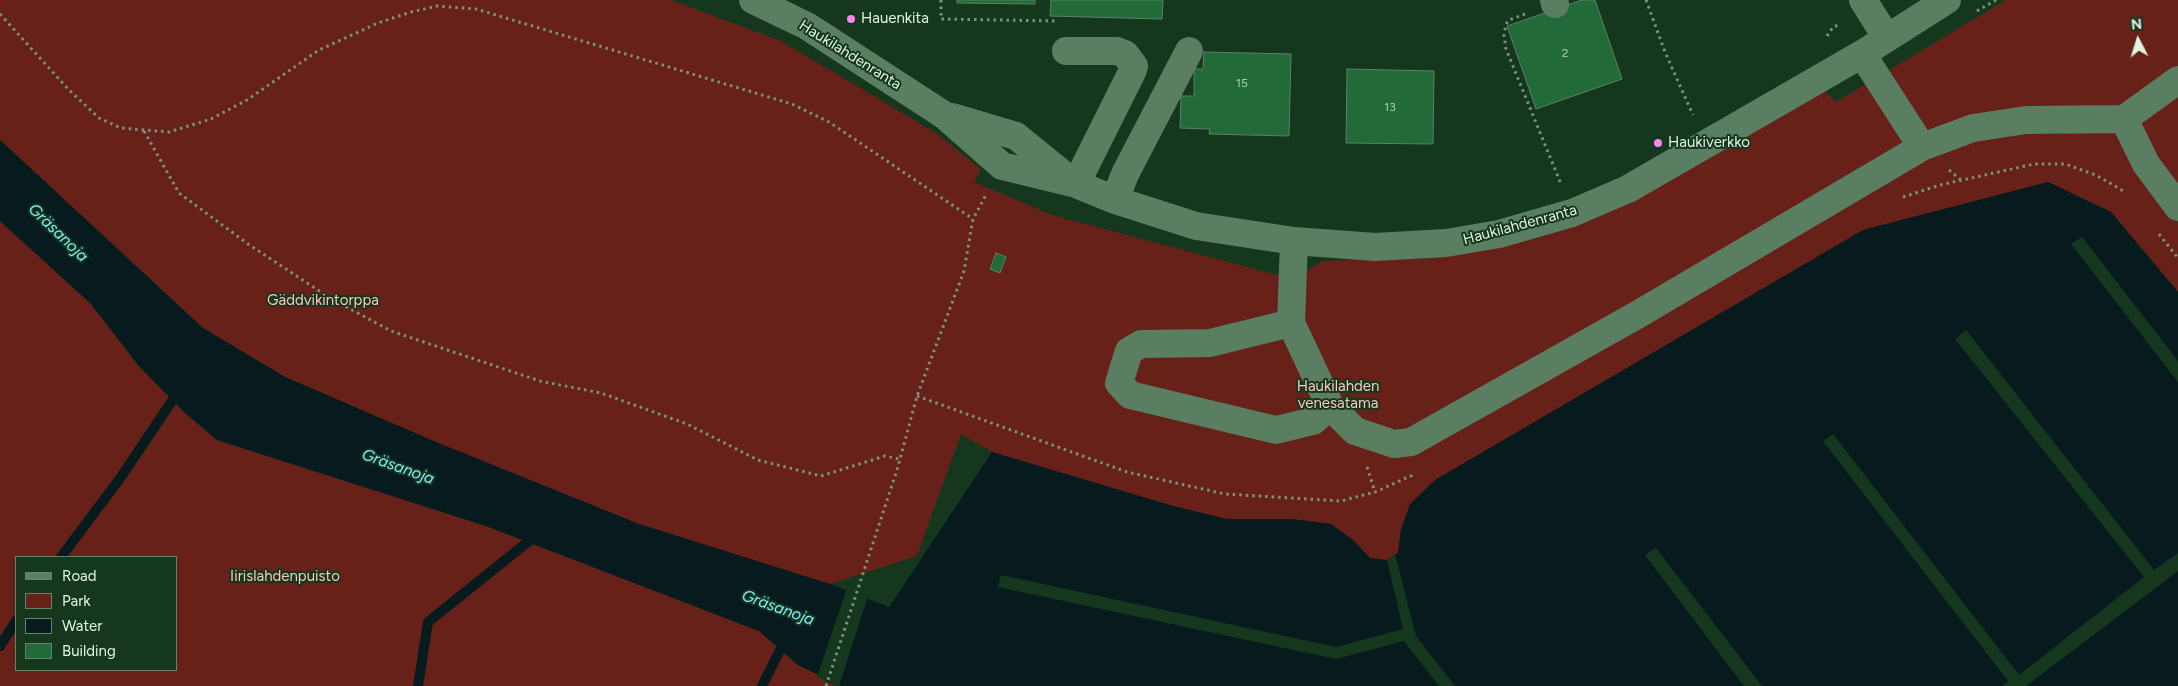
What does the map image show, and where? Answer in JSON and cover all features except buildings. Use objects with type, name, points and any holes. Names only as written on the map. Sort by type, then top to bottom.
[{"type":"street","name":"Haukilahdenranta","points":[[753,0],[807,26],[944,115],[1016,136],[1076,184],[1114,200],[1196,226],[1294,241],[1375,247],[1446,243],[1499,234],[1572,213],[1628,190],[1862,54],[1947,0]]},
{"type":"street","points":[[1866,4],[1887,38]]},
{"type":"street","points":[[1066,51],[1117,51],[1126,54],[1134,66],[1076,184]]},
{"type":"street","points":[[1114,200],[1125,174],[1189,51]]},
{"type":"street","points":[[1862,54],[1922,147]]},
{"type":"street","points":[[1294,241],[1291,323],[1330,406],[1355,431],[1394,444],[1411,442],[1637,315],[1922,147],[1973,128],[2026,120],[2124,119],[2178,80]]},
{"type":"street","points":[[2124,119],[2146,164],[2178,206]]},
{"type":"street","points":[[1291,323],[1210,344],[1141,344],[1129,351],[1119,383],[1130,395],[1276,430],[1314,421],[1330,406]]},
{"type":"path","points":[[941,0],[940,19],[1057,20]]},
{"type":"path","points":[[1646,0],[1684,97],[1696,120]]},
{"type":"path","points":[[1554,2],[1509,20],[1504,28],[1506,49],[1562,187],[1554,190]]},
{"type":"path","points":[[1824,41],[1833,27],[1866,4]]},
{"type":"path","points":[[0,14],[69,90],[99,118],[121,128],[169,132],[211,119],[247,100],[318,50],[378,23],[437,6],[476,9],[792,104],[828,122],[973,219]]},
{"type":"path","points":[[144,131],[180,193],[248,244],[330,298],[391,331],[540,381],[601,393],[687,424],[758,460],[821,476],[885,456],[900,459]]},
{"type":"path","points":[[1893,200],[1940,185],[2034,164],[2065,164],[2073,166],[2096,175],[2122,189],[2128,196]]},
{"type":"path","points":[[826,686],[898,470],[917,396],[964,271],[973,219],[990,187]]},
{"type":"path","points":[[2155,228],[2178,258]]},
{"type":"path","points":[[917,396],[1127,472],[1225,494],[1341,501],[1375,492],[1416,474]]},
{"type":"green space","points":[[0,0],[671,0],[781,41],[936,133],[981,169],[974,182],[1052,215],[1273,274],[1309,270],[1322,261],[1416,258],[1519,241],[1606,214],[1823,89],[1836,102],[2006,0],[2178,0],[2178,292],[2111,212],[2048,182],[1863,230],[1435,480],[1401,529],[1398,553],[1387,560],[1370,558],[1353,540],[1331,524],[1292,519],[1227,519],[1173,506],[992,452],[961,434],[917,556],[830,584],[639,524],[436,442],[285,377],[203,328],[0,140]]},
{"type":"green space","name":"Iirislahdenpuisto","points":[[0,221],[91,304],[138,365],[184,412],[217,440],[486,526],[759,631],[798,665],[841,686],[0,686]]},
{"type":"water","name":"Gräsanoja","points":[[0,140],[203,328],[285,377],[436,442],[639,524],[830,584],[889,607],[992,452],[1173,506],[1227,519],[1292,519],[1331,524],[1353,540],[1370,558],[1387,560],[1398,553],[1401,529],[1410,504],[1435,480],[1863,230],[2048,182],[2111,212],[2178,292],[2178,686],[841,686],[798,665],[759,631],[486,526],[217,440],[184,412],[138,365],[91,304],[0,221]]},
{"type":"pier","points":[[2082,237],[2178,361],[2178,382],[2071,244]]},
{"type":"pier","points":[[1966,330],[2154,570],[2178,553],[2178,571],[2026,686],[2002,686],[2008,681],[1823,441],[1833,434],[2019,675],[2144,577],[1955,339]]},
{"type":"pier","points":[[1656,548],[1762,686],[1744,686],[1645,555]]},
{"type":"pier","points":[[1395,554],[1416,636],[1455,686],[1439,686],[1404,641],[1336,659],[998,587],[1001,575],[1336,647],[1403,629],[1387,560]]},
{"type":"pier","points":[[847,588],[868,596],[839,686],[835,686],[817,677]]},
{"type":"waterway","points":[[62,556],[121,477],[180,389]]},
{"type":"waterway","points":[[418,686],[428,622],[539,533]]},
{"type":"waterway","points":[[0,646],[15,623]]},
{"type":"waterway","points":[[762,686],[786,638]]},
{"type":"place","name":"Hauenkita","points":[[851,19]]},
{"type":"place","name":"Haukiverkko","points":[[1658,143]]},
{"type":"park label","name":"Gäddvikintorppa","points":[[323,301]]},
{"type":"park label","name":"Haukilahden venesatama","points":[[1338,396]]}]
